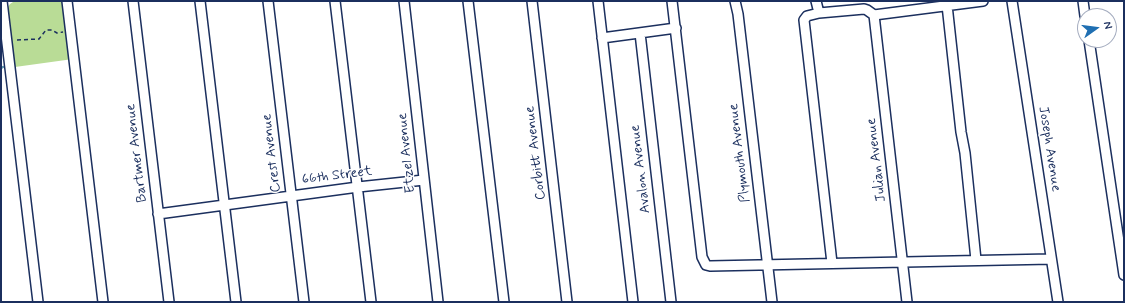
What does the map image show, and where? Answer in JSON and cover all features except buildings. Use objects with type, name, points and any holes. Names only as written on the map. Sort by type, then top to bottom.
[{"type":"street","points":[[2,1],[38,302]]},
{"type":"street","points":[[67,1],[103,302]]},
{"type":"street","name":"Bartmer Avenue","points":[[133,1],[169,302]]},
{"type":"street","points":[[200,1],[236,302]]},
{"type":"street","name":"Crest Avenue","points":[[268,1],[304,302]]},
{"type":"street","points":[[335,1],[371,302]]},
{"type":"street","name":"Etzel Avenue","points":[[404,1],[438,302]]},
{"type":"street","points":[[468,1],[504,302]]},
{"type":"street","name":"Corbitt Avenue","points":[[532,1],[567,302]]},
{"type":"street","points":[[598,1],[633,302]]},
{"type":"street","points":[[672,1],[704,262],[706,265],[1051,260]]},
{"type":"street","name":"Plymouth Avenue","points":[[735,1],[739,22],[772,302]]},
{"type":"street","points":[[816,1],[819,13]]},
{"type":"street","points":[[832,263],[804,20],[807,16],[819,13],[864,9],[874,15],[911,5],[947,5],[983,1]]},
{"type":"street","name":"Joseph Avenue","points":[[1012,1],[1058,302]]},
{"type":"street","points":[[947,5],[976,260]]},
{"type":"street","name":"Julian Avenue","points":[[874,15],[907,302]]},
{"type":"street","points":[[602,38],[676,28]]},
{"type":"street","name":"Avalon Avenue","points":[[640,33],[671,302]]},
{"type":"street","points":[[1090,48],[1124,275]]},
{"type":"street","points":[[1,79],[10,75]]},
{"type":"street","name":"66th Street","points":[[158,214],[224,206],[291,195],[424,180]]},
{"type":"path","points":[[17,40],[39,39],[46,30],[52,30],[57,34],[71,31]]},
{"type":"green space","points":[[65,1],[73,59],[15,67],[8,7],[13,2]]}]
